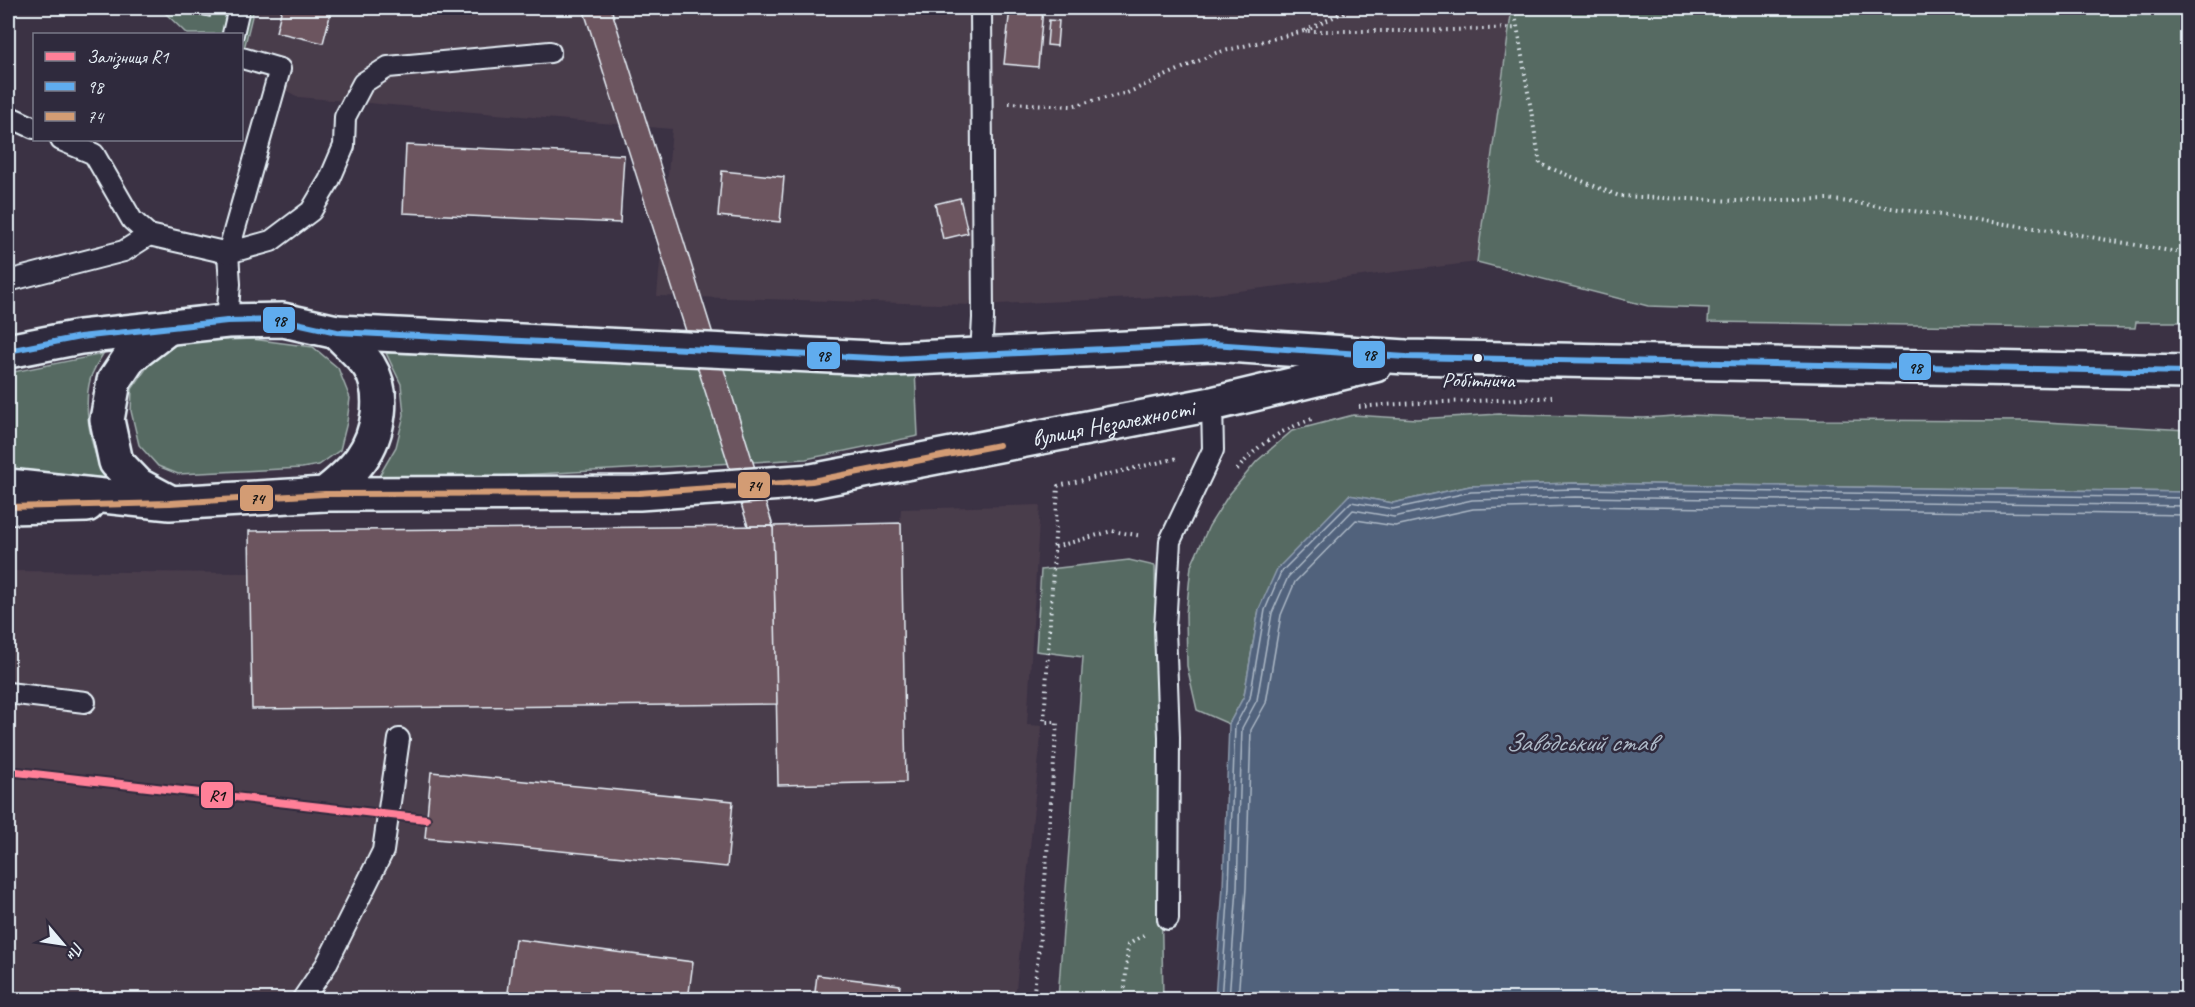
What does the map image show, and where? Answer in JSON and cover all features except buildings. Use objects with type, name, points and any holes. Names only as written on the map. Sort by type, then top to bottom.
[{"type":"main road","name":"вулиця Незалежності","points":[[8,351],[80,337],[171,326],[227,321],[283,320],[337,332],[892,359],[1212,344],[1406,357],[2187,372]]},
{"type":"main road","points":[[170,502],[138,485],[116,462],[107,420],[114,381],[130,357],[171,326]]},
{"type":"main road","points":[[325,494],[362,458],[376,429],[379,394],[369,367],[337,332]]},
{"type":"main road","name":"вулиця Незалежності","points":[[170,502],[325,494],[639,493],[813,481],[1212,404],[1406,357]]},
{"type":"main road","points":[[8,486],[170,502]]},
{"type":"main road","points":[[8,507],[170,502]]},
{"type":"lane","points":[[232,33],[239,8]]},
{"type":"lane","points":[[981,8],[983,318],[981,355]]},
{"type":"lane","points":[[63,141],[93,154],[132,220],[149,235],[228,253],[271,241],[311,212],[329,181],[344,146],[345,117],[363,83],[388,67],[550,52]]},
{"type":"lane","points":[[227,321],[230,284],[228,253],[280,69],[243,58]]},
{"type":"lane","points":[[8,116],[33,128]]},
{"type":"lane","points":[[8,281],[124,251],[149,235]]},
{"type":"lane","points":[[1168,919],[1169,737],[1165,628],[1170,542],[1213,450],[1212,404]]},
{"type":"lane","points":[[8,693],[85,702]]},
{"type":"lane","points":[[302,999],[326,965],[383,851],[399,739]]},
{"type":"path","points":[[982,102],[1071,106],[1127,93],[1216,53],[1304,31],[1352,8]]},
{"type":"path","points":[[1514,8],[1540,164],[1619,196],[1735,201],[1827,199],[2056,231],[2187,254]]},
{"type":"path","points":[[1304,31],[1518,28]]},
{"type":"path","points":[[1352,408],[1413,402],[1497,401],[1562,397]]},
{"type":"path","points":[[1233,476],[1252,452],[1278,433],[1316,418]]},
{"type":"path","points":[[1033,999],[1042,920],[1057,723],[1044,722],[1058,486],[1213,450]]},
{"type":"path","points":[[1055,547],[1112,531],[1170,542]]},
{"type":"path","points":[[1124,999],[1128,945],[1168,919]]},
{"type":"shaded area","points":[[254,8],[1512,8],[1477,262],[1206,295],[974,305],[657,296],[672,129],[298,97],[243,67],[243,53]]},
{"type":"shaded area","points":[[1040,505],[1027,725],[1042,726],[1015,999],[8,1000],[8,571],[249,573],[249,531],[900,523],[901,509]]},
{"type":"green space","points":[[160,8],[254,8],[243,53],[243,33],[186,33]]},
{"type":"green space","points":[[1512,8],[2187,8],[2187,322],[2136,322],[2135,328],[1708,322],[1709,308],[1648,306],[1477,262]]},
{"type":"green space","points":[[252,339],[313,347],[338,368],[350,398],[340,450],[319,465],[302,468],[178,474],[158,466],[139,445],[131,411],[132,389],[152,360],[178,342]]},
{"type":"green space","points":[[386,353],[915,370],[918,436],[806,459],[375,483],[396,447],[404,415],[401,384]]},
{"type":"green space","points":[[103,354],[93,371],[87,399],[92,441],[105,478],[8,468],[8,373]]},
{"type":"green space","points":[[1499,414],[1644,418],[1689,415],[1818,420],[2028,421],[2187,430],[2187,492],[1575,483],[1470,486],[1393,503],[1349,495],[1259,609],[1244,696],[1229,724],[1197,710],[1187,666],[1186,614],[1191,566],[1209,526],[1228,496],[1257,461],[1292,431],[1353,415],[1417,419]]},
{"type":"green space","points":[[1129,560],[1155,566],[1163,998],[1165,999],[1058,999],[1083,657],[1036,651],[1041,570]]},
{"type":"water","name":"Заводський став","points":[[1575,483],[2187,492],[2187,999],[1215,999],[1223,887],[1229,724],[1244,696],[1259,609],[1277,569],[1349,495],[1393,503],[1470,486]]},
{"type":"rail line","name":"R1","points":[[8,771],[426,819]]},
{"type":"transit line","name":"98","points":[[8,351],[80,337],[227,321],[283,320],[337,332],[893,359],[1212,344],[1406,357],[2188,372]]},
{"type":"transit line","name":"74","points":[[8,507],[170,503],[325,494],[639,493],[812,481],[999,445]]},
{"type":"place","name":"Робітнича","points":[[1478,358]]}]
